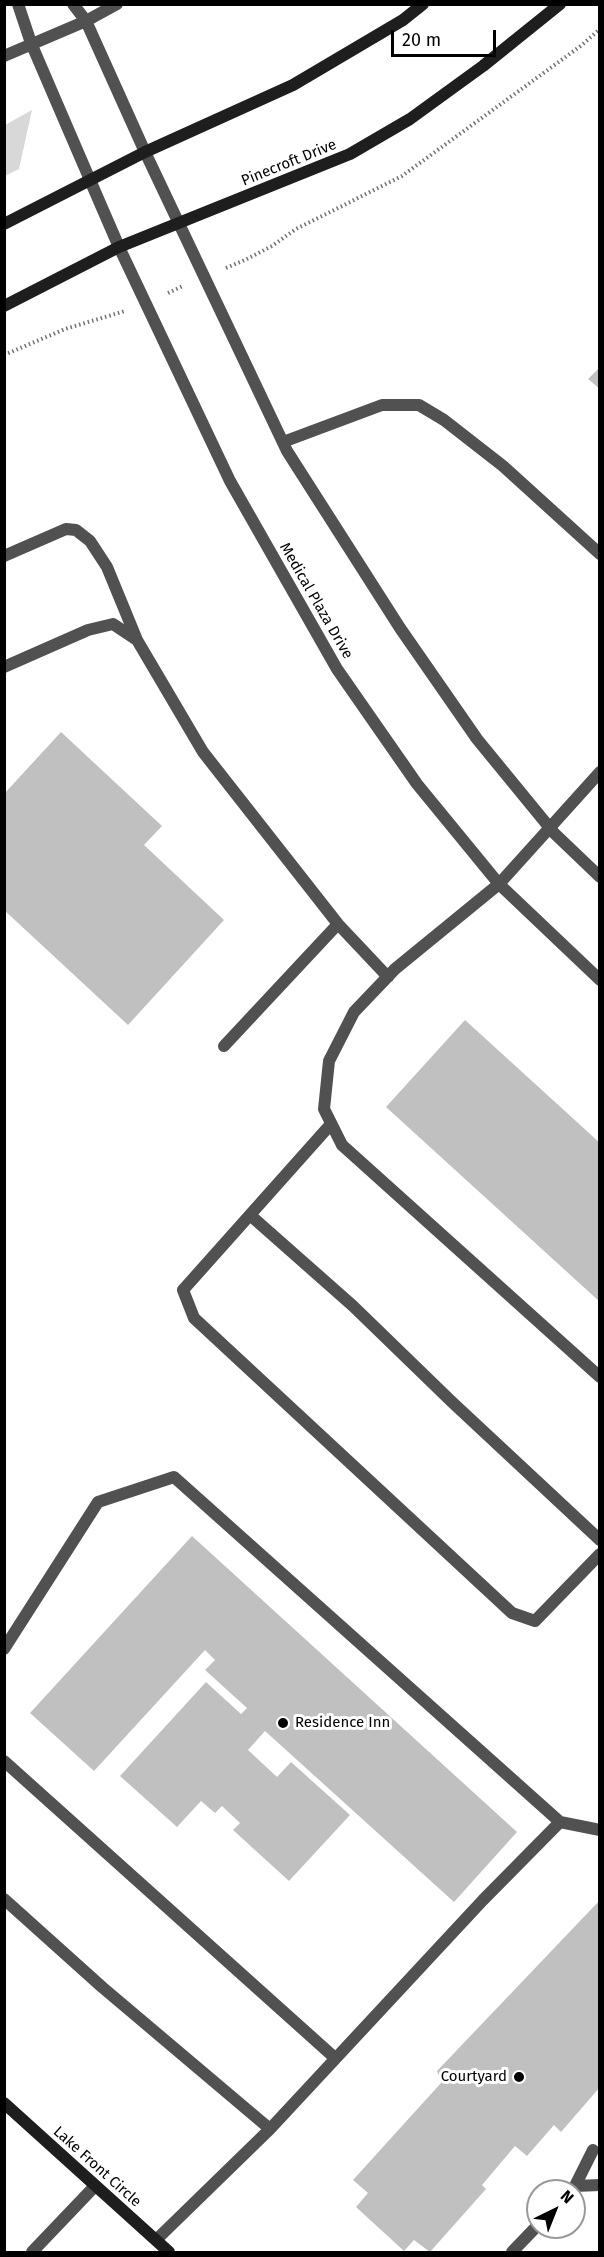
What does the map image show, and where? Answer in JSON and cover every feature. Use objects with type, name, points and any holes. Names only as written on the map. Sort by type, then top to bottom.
[{"type":"street","name":"Medical Plaza Drive","points":[[18,4],[31,43],[119,247],[230,481],[337,669],[417,784],[499,884],[600,980]]},
{"type":"street","points":[[73,4],[86,21],[145,152],[283,442],[400,628],[477,739],[548,827],[600,877]]},
{"type":"street","points":[[4,56],[86,21],[117,4]]},
{"type":"street","points":[[4,224],[145,152],[293,86],[403,20],[423,4]]},
{"type":"street","name":"Pinecroft Drive","points":[[4,306],[119,247],[350,154],[410,119],[474,73],[560,4]]},
{"type":"street","points":[[283,442],[382,405],[419,405],[444,420],[503,466],[600,554]]},
{"type":"street","points":[[4,556],[66,529],[76,530],[90,541],[107,567],[137,640],[203,752],[338,924],[388,977]]},
{"type":"street","points":[[4,667],[88,630],[113,624],[137,640]]},
{"type":"street","points":[[600,772],[499,884],[388,977],[354,1012],[329,1061],[324,1109],[342,1145],[600,1377]]},
{"type":"street","points":[[224,1046],[338,924]]},
{"type":"street","points":[[331,1124],[183,1290],[194,1318],[512,1613],[536,1621],[600,1554]]},
{"type":"street","points":[[250,1215],[353,1306],[600,1540]]},
{"type":"street","points":[[4,1649],[98,1502],[174,1477],[560,1822],[600,1830]]},
{"type":"street","points":[[4,1761],[335,2058]]},
{"type":"street","points":[[156,2240],[270,2128],[483,1900],[560,1822]]},
{"type":"street","points":[[4,1899],[102,1987],[270,2128]]},
{"type":"street","name":"Lake Front Circle","points":[[4,2103],[169,2253]]},
{"type":"street","points":[[577,2179],[593,2150]]},
{"type":"street","points":[[32,2253],[95,2186]]},
{"type":"street","points":[[512,2253],[526,2238]]},
{"type":"path","points":[[4,354],[65,329],[118,314],[245,261],[296,230],[402,176],[511,98],[600,29]]},
{"type":"shaded area","points":[[32,110],[19,169],[5,176],[5,125]]},
{"type":"building","points":[[600,367],[600,389],[588,379]]},
{"type":"building","points":[[61,732],[162,826],[144,845],[224,920],[128,1025],[4,910],[4,794]]},
{"type":"building","points":[[465,1020],[600,1143],[600,1302],[386,1107]]},
{"type":"building","name":"Residence Inn","points":[[192,1536],[517,1832],[454,1902],[265,1731],[248,1750],[277,1777],[291,1762],[350,1815],[289,1881],[233,1830],[240,1823],[222,1806],[215,1813],[201,1801],[177,1827],[120,1776],[206,1682],[241,1714],[247,1708],[205,1670],[215,1660],[205,1650],[94,1771],[30,1713]]},
{"type":"building","name":"Courtyard","points":[[600,1900],[600,2087],[561,2132],[554,2125],[527,2156],[515,2146],[482,2185],[486,2189],[430,2252],[414,2240],[404,2251],[356,2207],[368,2193],[353,2180],[441,2083],[437,2071]]},
{"type":"place","name":"Residence Inn","points":[[283,1723]]},
{"type":"place","name":"Courtyard","points":[[519,2077]]}]
